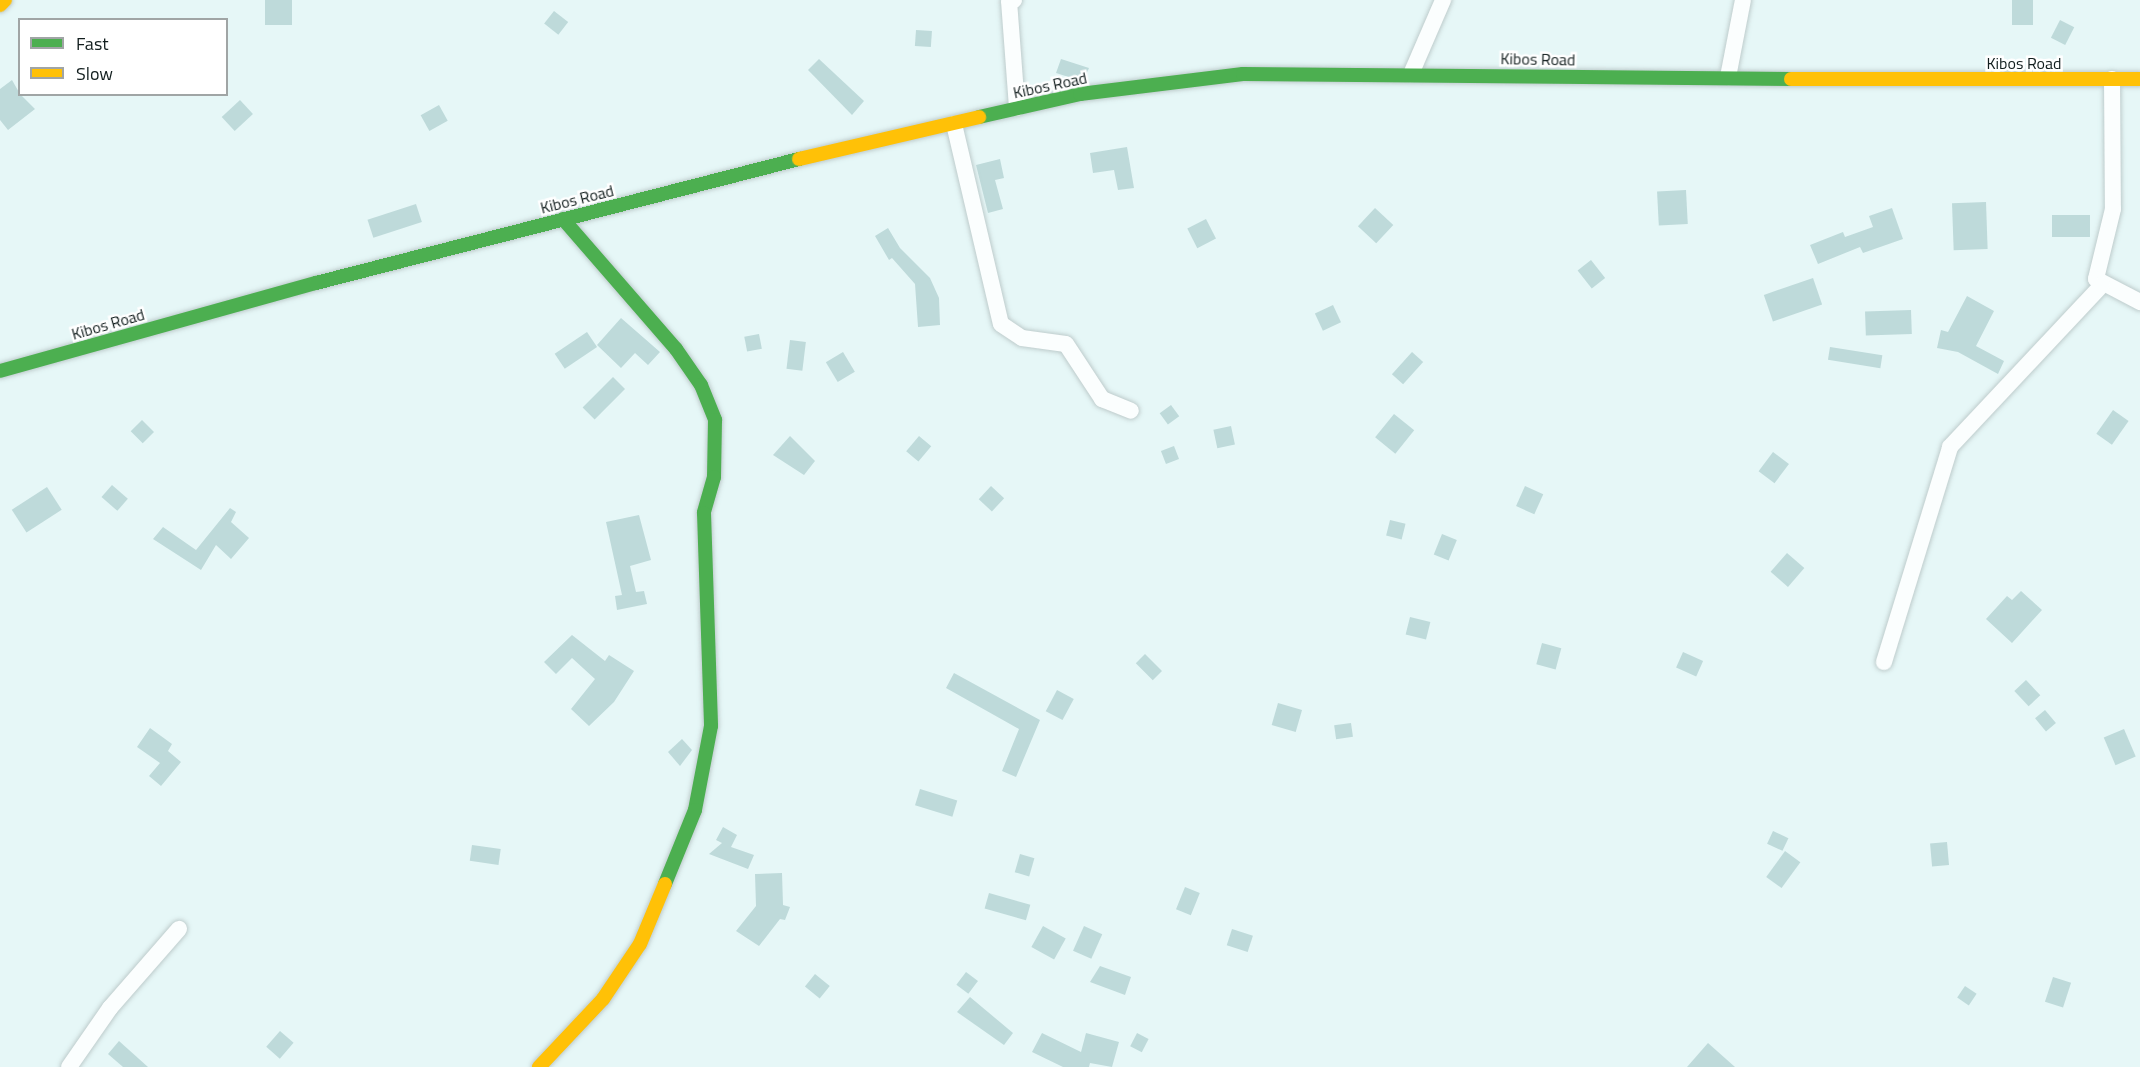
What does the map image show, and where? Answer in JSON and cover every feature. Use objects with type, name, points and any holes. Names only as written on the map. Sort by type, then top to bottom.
[{"type":"main road","points":[[0,5],[5,0]]},
{"type":"main road","name":"Kibos Road","points":[[0,371],[563,219],[1017,108],[1104,90],[1243,74],[2140,79]]},
{"type":"main road","points":[[539,1067],[603,999],[640,945],[695,810],[711,726],[703,531],[704,513],[714,477],[715,420],[701,385],[676,349],[563,219]]},
{"type":"street","points":[[1014,0],[1009,1],[1017,108]]},
{"type":"street","points":[[1411,74],[1443,0]]},
{"type":"street","points":[[1728,77],[1743,0]]},
{"type":"street","points":[[2112,79],[2113,209],[2097,266],[2096,279],[2102,285],[2140,302]]},
{"type":"street","points":[[954,124],[1001,324],[1022,338],[1066,344],[1102,399],[1131,411]]},
{"type":"street","points":[[1884,662],[1950,447],[2102,285]]},
{"type":"street","points":[[69,1067],[110,1008],[179,929]]},
{"type":"building","points":[[265,0],[292,0],[292,25],[265,25]]},
{"type":"building","points":[[2012,0],[2033,0],[2033,25],[2012,25]]},
{"type":"building","points":[[554,11],[568,22],[558,35],[544,24]]},
{"type":"building","points":[[2060,20],[2074,27],[2065,45],[2051,38]]},
{"type":"building","points":[[916,30],[932,31],[931,47],[915,46]]},
{"type":"building","points":[[819,59],[864,101],[852,115],[808,70]]},
{"type":"building","points":[[1061,59],[1089,68],[1085,77],[1075,79],[1056,73]]},
{"type":"building","points":[[12,80],[18,90],[18,96],[22,96],[35,109],[8,130],[0,120],[0,89]]},
{"type":"building","points":[[240,100],[253,114],[235,131],[222,117]]},
{"type":"building","points":[[439,105],[448,121],[429,131],[421,115]]},
{"type":"building","points":[[1127,147],[1134,188],[1118,190],[1114,170],[1093,173],[1090,153]]},
{"type":"building","points":[[1000,159],[1004,178],[995,180],[1003,209],[988,213],[976,165]]},
{"type":"building","points":[[1686,190],[1688,224],[1659,225],[1657,192]]},
{"type":"building","points":[[1986,202],[1988,249],[1954,250],[1952,203]]},
{"type":"building","points":[[416,204],[422,222],[373,238],[367,220]]},
{"type":"building","points":[[1375,208],[1393,225],[1376,243],[1358,226]]},
{"type":"building","points":[[1892,208],[1903,239],[1863,253],[1860,247],[1818,264],[1810,245],[1843,232],[1845,237],[1873,227],[1869,216]]},
{"type":"building","points":[[2052,215],[2090,215],[2090,237],[2052,237]]},
{"type":"building","points":[[1206,219],[1216,239],[1197,248],[1187,229]]},
{"type":"building","points":[[888,228],[900,248],[930,278],[939,298],[940,325],[918,327],[915,284],[892,258],[889,260],[875,236]]},
{"type":"building","points":[[1591,260],[1605,278],[1592,289],[1578,270]]},
{"type":"building","points":[[1813,278],[1822,304],[1773,321],[1764,295]]},
{"type":"building","points":[[1967,296],[1994,311],[1976,346],[2004,361],[1998,374],[1958,352],[1937,348],[1941,330],[1948,332]]},
{"type":"building","points":[[1333,305],[1341,322],[1323,331],[1315,313]]},
{"type":"building","points":[[1911,310],[1912,334],[1866,336],[1865,312]]},
{"type":"building","points":[[621,318],[660,352],[648,365],[635,353],[621,368],[597,345]]},
{"type":"building","points":[[587,332],[597,347],[565,369],[555,354]]},
{"type":"building","points":[[759,334],[762,349],[747,352],[744,337]]},
{"type":"building","points":[[790,340],[806,342],[802,371],[786,369]]},
{"type":"building","points":[[1830,347],[1882,355],[1880,368],[1828,360]]},
{"type":"building","points":[[843,352],[855,372],[838,382],[826,362]]},
{"type":"building","points":[[1412,352],[1423,362],[1403,384],[1392,374]]},
{"type":"building","points":[[613,377],[625,389],[595,419],[583,407]]},
{"type":"building","points":[[1171,405],[1179,416],[1168,425],[1160,413]]},
{"type":"building","points":[[2113,410],[2129,421],[2112,445],[2096,434]]},
{"type":"building","points":[[1394,414],[1414,430],[1395,454],[1375,437]]},
{"type":"building","points":[[142,420],[154,432],[143,443],[131,431]]},
{"type":"building","points":[[1231,426],[1235,445],[1217,448],[1213,430]]},
{"type":"building","points":[[790,436],[815,461],[804,475],[773,455]]},
{"type":"building","points":[[919,436],[931,446],[918,462],[906,451]]},
{"type":"building","points":[[1174,446],[1179,459],[1166,464],[1161,451]]},
{"type":"building","points":[[1773,452],[1789,464],[1775,483],[1759,471]]},
{"type":"building","points":[[112,485],[128,499],[117,511],[102,497]]},
{"type":"building","points":[[991,486],[1004,498],[992,511],[979,499]]},
{"type":"building","points":[[1525,486],[1543,494],[1534,514],[1516,506]]},
{"type":"building","points":[[47,487],[62,510],[26,533],[12,510]]},
{"type":"building","points":[[230,508],[236,512],[231,522],[249,538],[231,559],[216,545],[201,570],[153,539],[163,527],[196,550]]},
{"type":"building","points":[[639,515],[651,560],[630,566],[636,592],[644,591],[647,604],[617,610],[615,596],[622,595],[606,522]]},
{"type":"building","points":[[1390,520],[1406,524],[1402,539],[1386,536]]},
{"type":"building","points":[[1442,534],[1457,540],[1449,560],[1434,554]]},
{"type":"building","points":[[1787,553],[1804,568],[1788,587],[1771,572]]},
{"type":"building","points":[[2021,591],[2042,610],[2012,643],[1986,619],[2007,596],[2012,600]]},
{"type":"building","points":[[1410,617],[1430,622],[1426,640],[1406,634]]},
{"type":"building","points":[[572,635],[605,661],[609,655],[634,671],[614,702],[589,726],[571,709],[595,679],[572,658],[556,674],[544,662]]},
{"type":"building","points":[[1542,643],[1561,648],[1556,669],[1536,664]]},
{"type":"building","points":[[1683,652],[1703,661],[1696,676],[1676,668]]},
{"type":"building","points":[[1145,654],[1162,671],[1153,680],[1136,663]]},
{"type":"building","points":[[954,673],[1040,720],[1016,777],[1002,771],[1019,729],[946,688]]},
{"type":"building","points":[[2026,680],[2040,695],[2029,706],[2014,691]]},
{"type":"building","points":[[1057,690],[1074,699],[1063,720],[1046,711]]},
{"type":"building","points":[[1278,703],[1302,710],[1296,732],[1272,725]]},
{"type":"building","points":[[2045,710],[2056,723],[2046,731],[2035,718]]},
{"type":"building","points":[[1351,723],[1353,737],[1336,739],[1334,725]]},
{"type":"building","points":[[150,728],[172,744],[168,751],[181,762],[161,786],[149,776],[160,763],[137,747]]},
{"type":"building","points":[[2124,729],[2136,757],[2115,765],[2104,738]]},
{"type":"building","points":[[682,739],[692,750],[680,766],[668,752]]},
{"type":"building","points":[[920,789],[957,800],[952,817],[915,805]]},
{"type":"building","points":[[723,827],[737,835],[731,847],[754,855],[748,869],[709,854],[722,843],[716,840]]},
{"type":"building","points":[[1773,831],[1788,838],[1782,851],[1767,844]]},
{"type":"building","points":[[1947,842],[1949,865],[1932,866],[1930,843]]},
{"type":"building","points":[[472,845],[501,849],[498,865],[470,861]]},
{"type":"building","points":[[1785,851],[1800,862],[1782,888],[1766,877]]},
{"type":"building","points":[[1020,854],[1034,858],[1029,876],[1015,872]]},
{"type":"building","points":[[782,873],[783,905],[790,907],[785,920],[780,919],[759,946],[736,931],[756,906],[755,874]]},
{"type":"building","points":[[1185,887],[1200,893],[1191,915],[1176,909]]},
{"type":"building","points":[[989,893],[1030,905],[1026,920],[985,908]]},
{"type":"building","points":[[1043,926],[1066,939],[1054,960],[1031,947]]},
{"type":"building","points":[[1084,926],[1102,934],[1091,959],[1073,951]]},
{"type":"building","points":[[1232,929],[1253,936],[1248,952],[1227,945]]},
{"type":"building","points":[[1100,966],[1131,977],[1125,995],[1090,982]]},
{"type":"building","points":[[966,972],[978,981],[968,994],[956,985]]},
{"type":"building","points":[[815,974],[830,986],[820,998],[805,986]]},
{"type":"building","points":[[2053,977],[2071,983],[2063,1008],[2045,1002]]},
{"type":"building","points":[[1965,986],[1977,994],[1969,1005],[1957,998]]},
{"type":"building","points":[[970,997],[1013,1033],[1004,1045],[957,1012]]},
{"type":"building","points":[[280,1031],[294,1043],[280,1059],[266,1047]]},
{"type":"building","points":[[1042,1033],[1081,1052],[1086,1033],[1119,1042],[1112,1067],[1090,1063],[1089,1067],[1063,1067],[1032,1052]]},
{"type":"building","points":[[1137,1033],[1149,1039],[1142,1052],[1130,1046]]},
{"type":"building","points":[[119,1041],[148,1067],[123,1067],[108,1054]]},
{"type":"building","points":[[1708,1043],[1735,1067],[1687,1067]]},
{"type":"traffic: fast","points":[[979,117],[1080,94],[1243,74],[1791,79]]},
{"type":"traffic: fast","points":[[0,371],[316,283],[799,159]]},
{"type":"traffic: fast","points":[[563,219],[676,349],[701,385],[715,420],[714,477],[704,513],[711,726],[695,810],[665,884]]},
{"type":"traffic: slow","points":[[0,5],[5,0]]},
{"type":"traffic: slow","points":[[1791,79],[2140,79]]},
{"type":"traffic: slow","points":[[799,159],[979,117]]},
{"type":"traffic: slow","points":[[539,1067],[603,999],[640,944],[665,884]]}]
